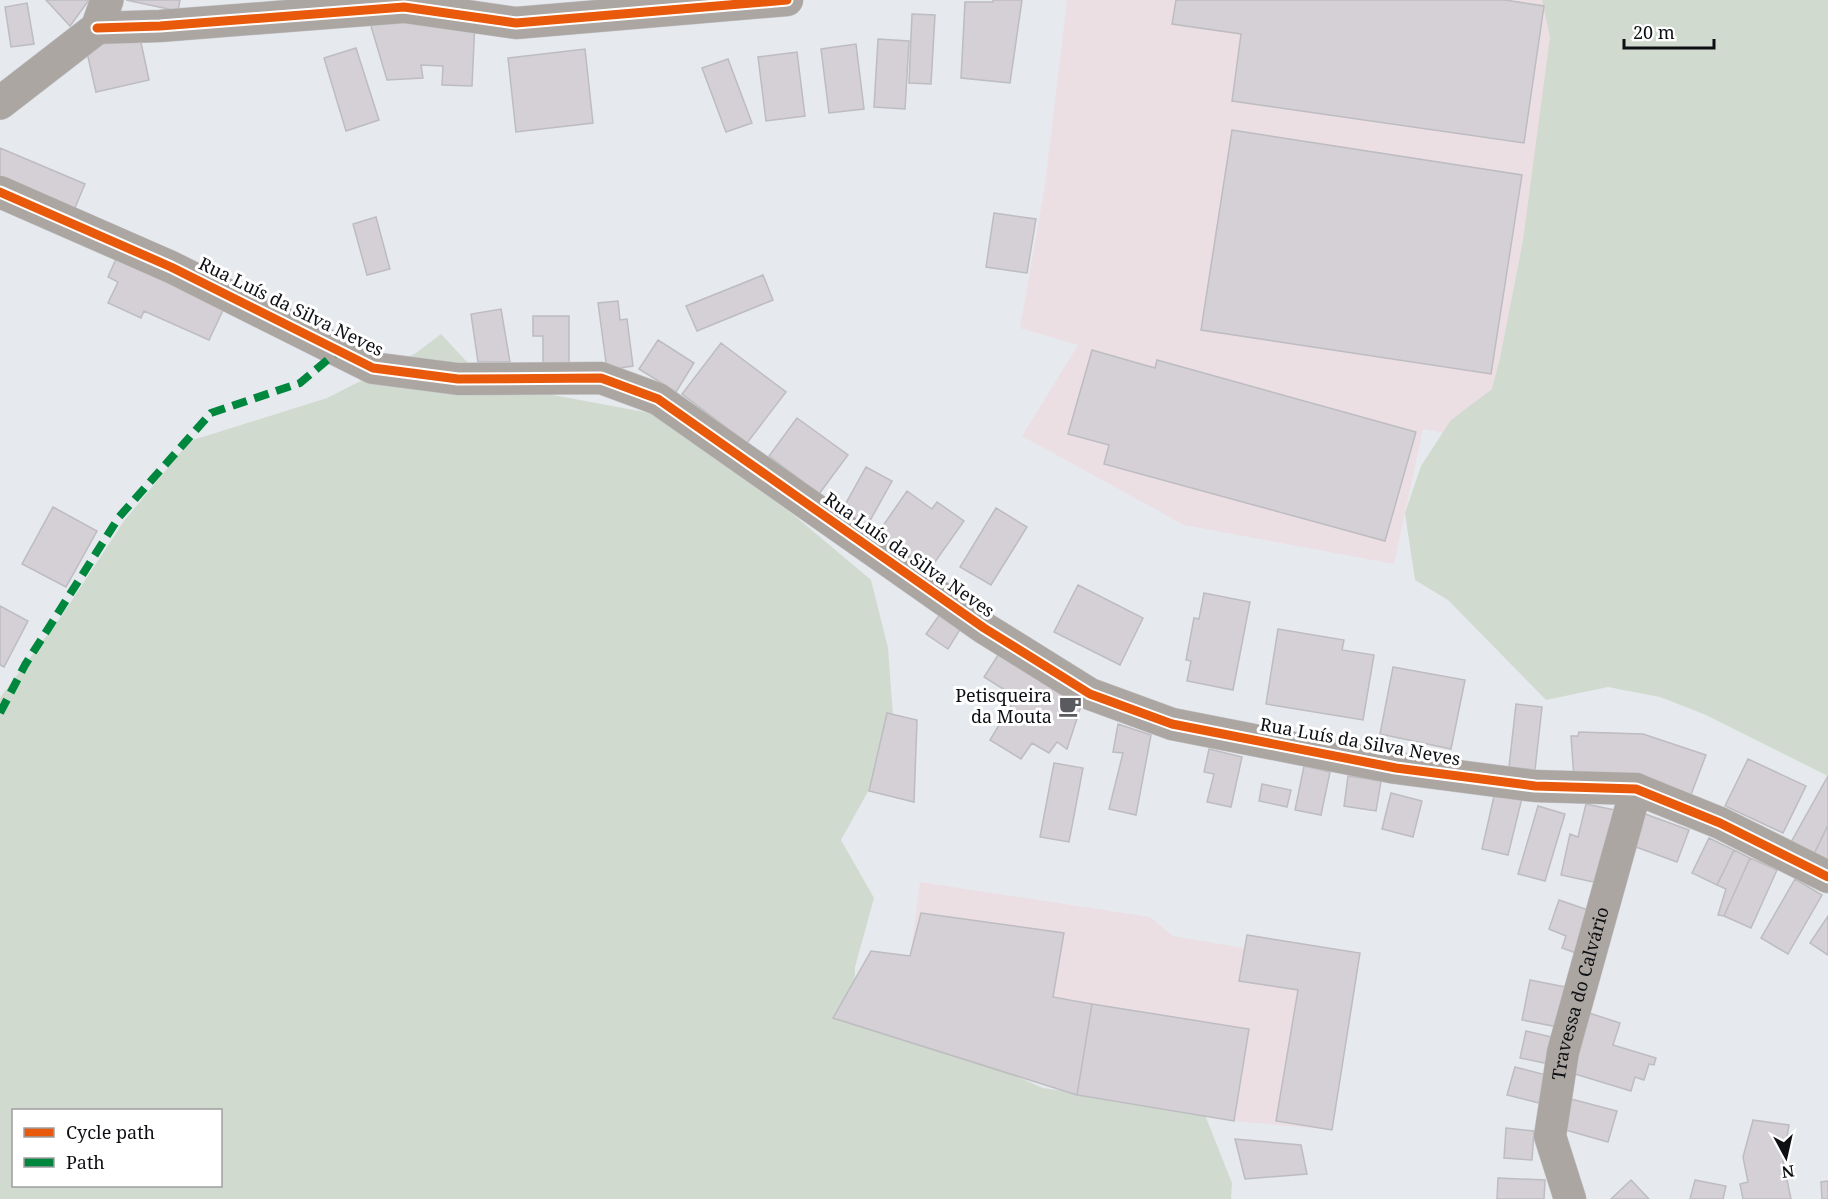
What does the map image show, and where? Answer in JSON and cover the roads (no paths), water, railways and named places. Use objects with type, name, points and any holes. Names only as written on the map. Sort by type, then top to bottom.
[{"type":"street","points":[[0,103],[102,14],[160,26],[404,7],[516,23],[787,0]]},
{"type":"street","name":"Rua Luís da Silva Neves","points":[[0,192],[171,267],[373,368],[458,379],[602,378],[658,399],[984,628],[1090,694],[1145,715],[1172,724],[1396,768],[1535,786],[1636,789],[1720,823],[1828,877]]},
{"type":"street","name":"Travessa do Calvário","points":[[1570,1199],[1550,1136],[1563,1052],[1636,789]]},
{"type":"place","name":"Petisqueira da Mouta","points":[[1070,706]]}]
